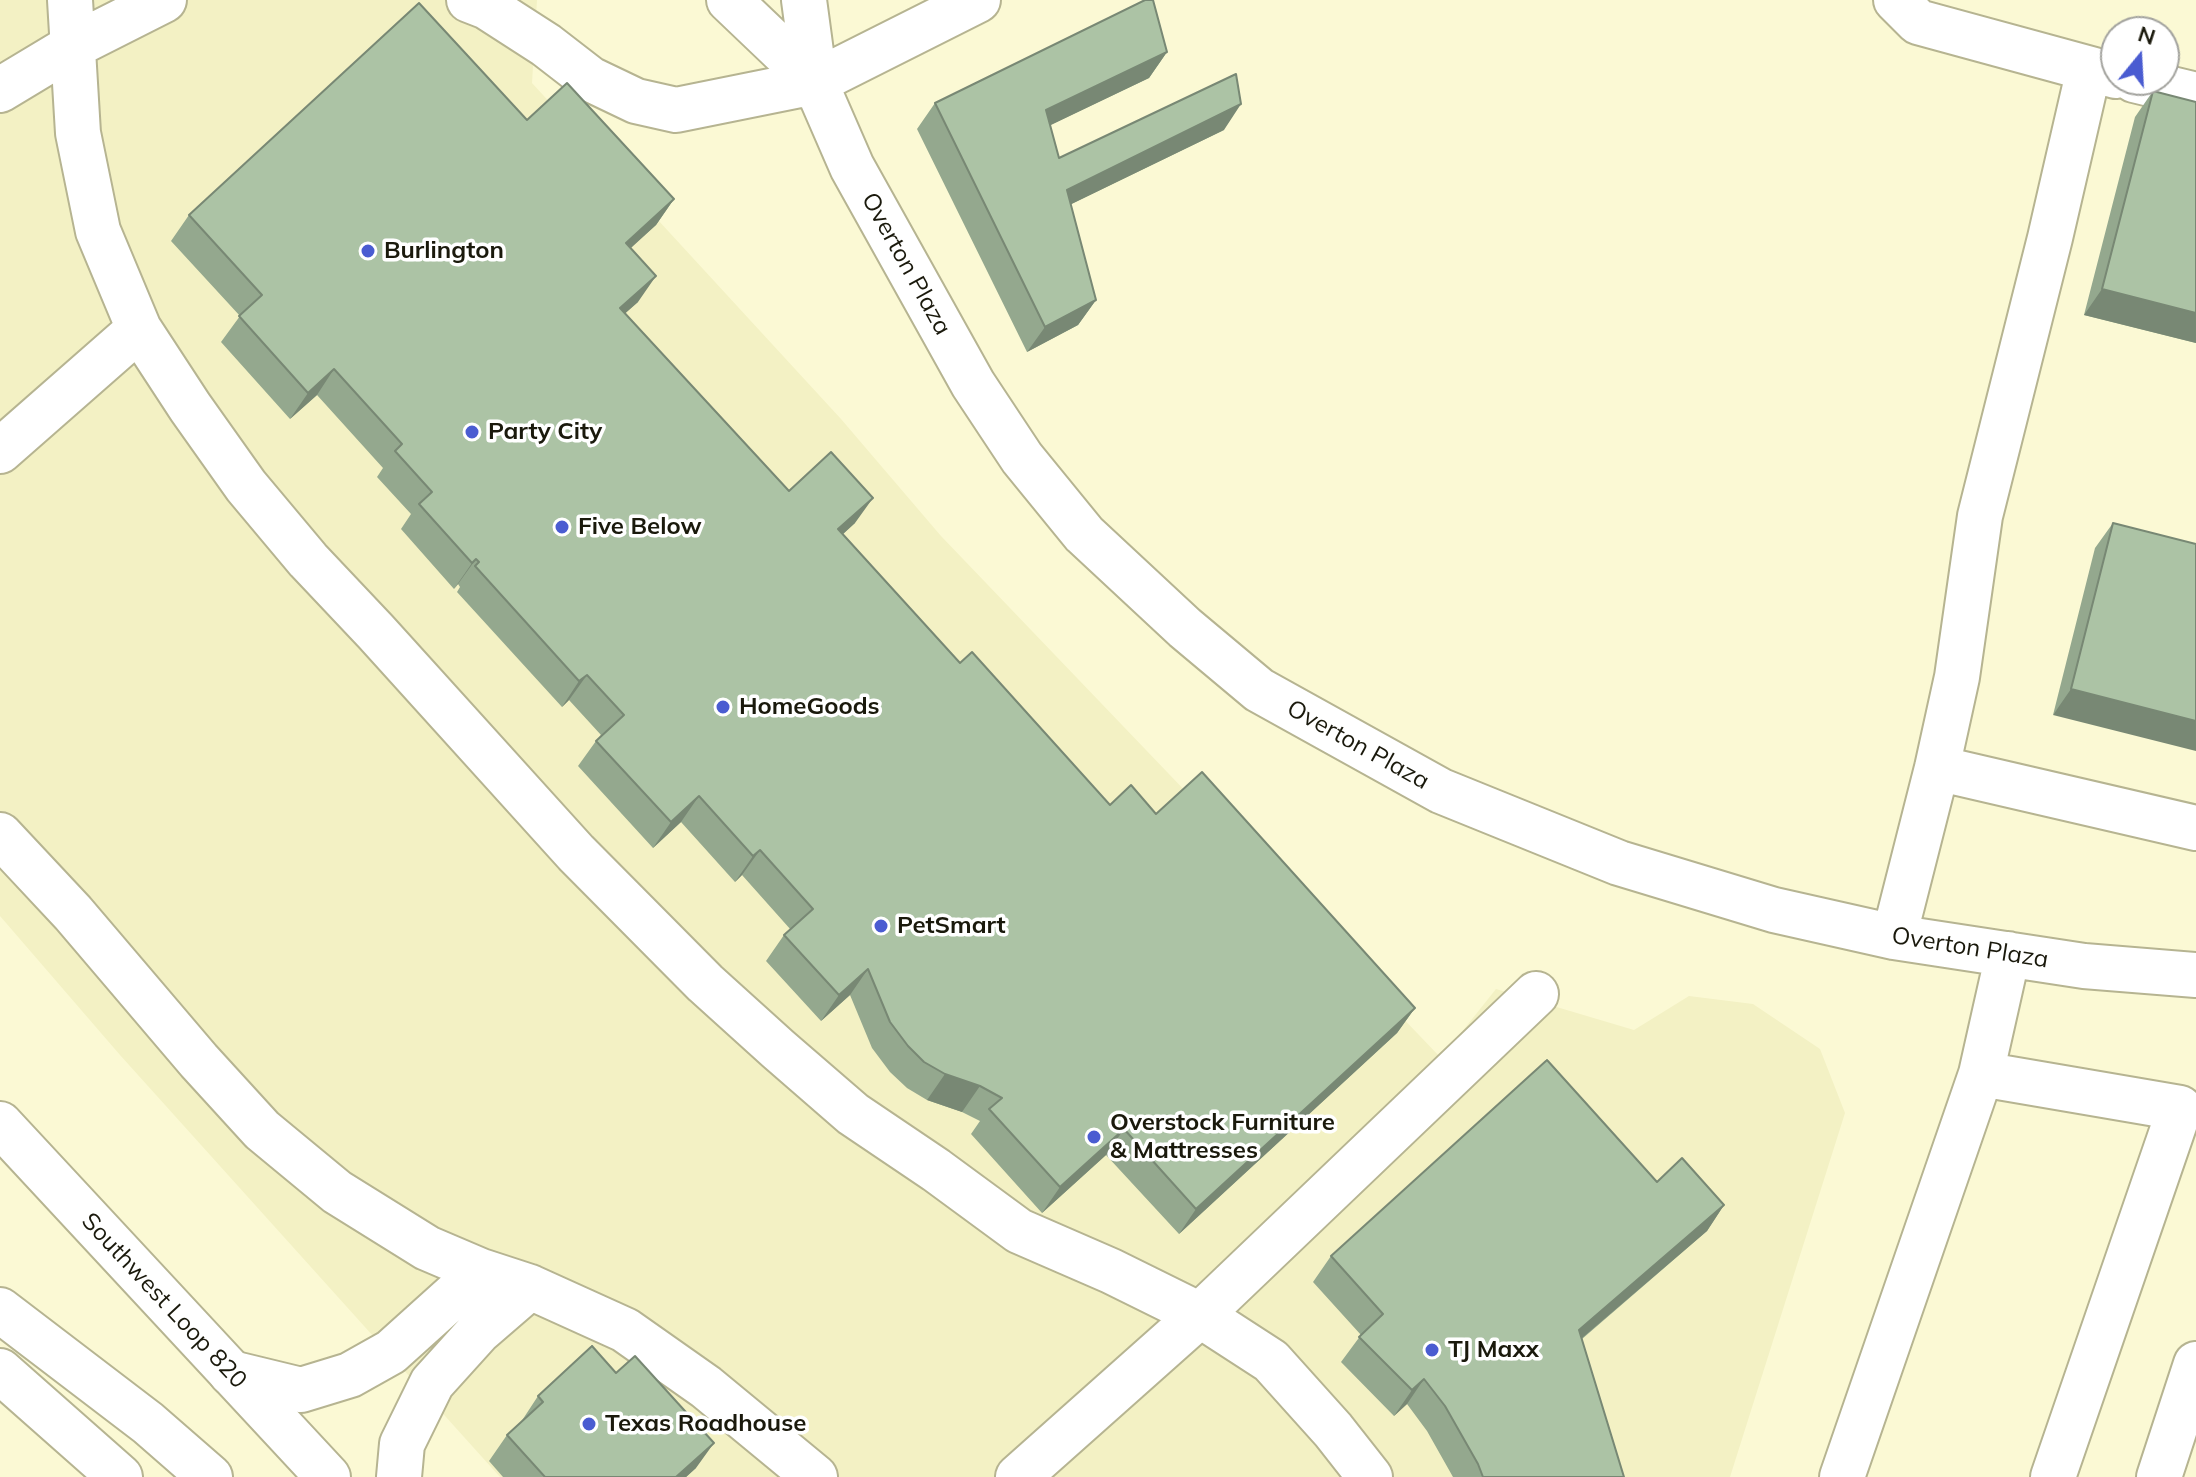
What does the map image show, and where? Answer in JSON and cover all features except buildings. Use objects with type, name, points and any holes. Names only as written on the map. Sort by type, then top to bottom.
[{"type":"main road","points":[[70,0],[78,133],[98,231],[139,329],[246,486],[308,560],[576,853],[705,983],[853,1114],[1019,1231],[1111,1271],[1200,1315],[1271,1361],[1370,1477]]},
{"type":"main road","points":[[0,90],[73,46],[164,0]]},
{"type":"main road","points":[[469,0],[487,7],[546,45],[590,79],[636,101],[676,110],[815,82],[978,0]]},
{"type":"main road","name":"Overton Plaza","points":[[729,0],[815,82]]},
{"type":"main road","name":"Overton Plaza","points":[[804,0],[815,82],[852,167],[973,384],[1022,458],[1084,534],[1185,628],[1259,690],[1441,791],[1619,863],[1774,910],[1894,937],[2084,966],[2196,975]]},
{"type":"main road","points":[[1896,0],[1918,22],[2100,71]]},
{"type":"main road","points":[[1894,937],[1957,677],[1980,516],[2050,238],[2100,78]]},
{"type":"main road","points":[[0,451],[139,329]]},
{"type":"main road","points":[[1937,768],[2196,828]]},
{"type":"main road","points":[[0,835],[73,913],[262,1130],[337,1192],[427,1248],[530,1287],[625,1330],[706,1387],[815,1477]]},
{"type":"main road","points":[[1842,1477],[1981,1074],[2008,954]]},
{"type":"main road","points":[[1018,1477],[1200,1315],[1536,994]]},
{"type":"main road","points":[[1981,1074],[2188,1109],[2053,1477]]},
{"type":"main road","name":"Southwest Loop 820","points":[[0,1124],[328,1477]]},
{"type":"main road","points":[[231,1373],[301,1390],[350,1375],[391,1352],[481,1271]]},
{"type":"main road","points":[[399,1477],[402,1444],[432,1383],[479,1331],[530,1287]]},
{"type":"main road","points":[[0,1310],[148,1423],[210,1477]]},
{"type":"main road","points":[[2159,1477],[2196,1364]]},
{"type":"main road","points":[[0,1371],[120,1477]]},
{"type":"shaded area","points":[[0,0],[537,0],[532,83],[841,419],[941,536],[1441,1058],[1496,989],[1634,1030],[1689,996],[1753,1004],[1820,1049],[1845,1113],[1730,1477],[500,1477],[120,1055],[0,916]]},
{"type":"place","name":"Burlington","points":[[368,251]]},
{"type":"place","name":"Party City","points":[[472,432]]},
{"type":"place","name":"Five Below","points":[[562,527]]},
{"type":"place","name":"HomeGoods","points":[[723,707]]},
{"type":"place","name":"PetSmart","points":[[881,926]]},
{"type":"place","name":"Overstock Furniture & Mattresses","points":[[1094,1137]]},
{"type":"place","name":"TJ Maxx","points":[[1432,1350]]},
{"type":"place","name":"Texas Roadhouse","points":[[589,1424]]}]
